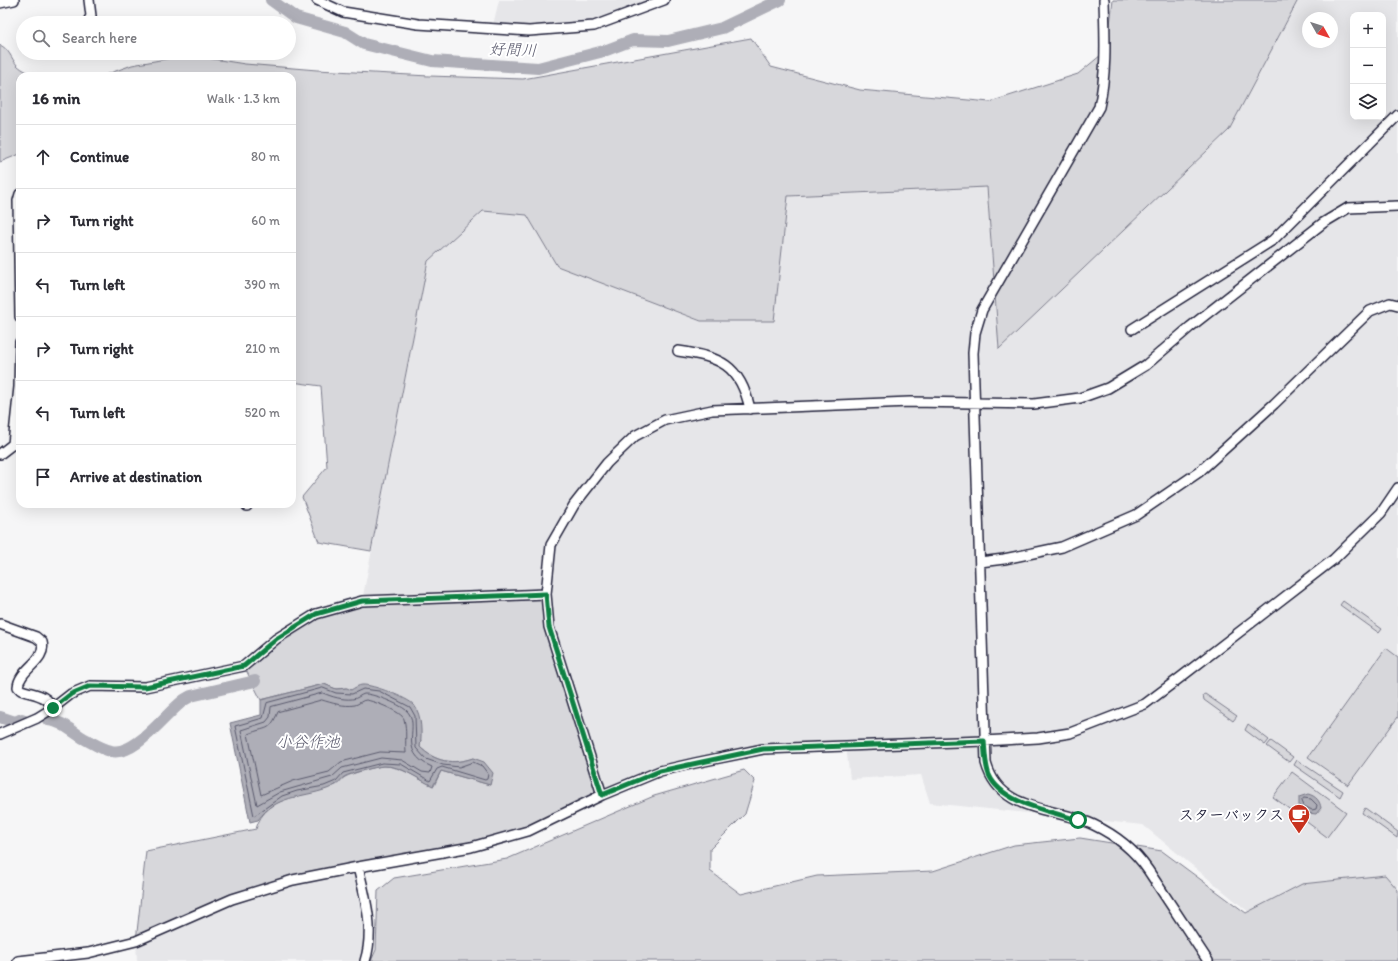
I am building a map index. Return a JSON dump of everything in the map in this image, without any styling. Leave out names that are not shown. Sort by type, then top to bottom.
[{"type":"street","points":[[2,2],[14,0]]},
{"type":"street","points":[[89,0],[90,16]]},
{"type":"street","points":[[317,0],[343,12],[418,24],[529,31],[594,26],[664,0]]},
{"type":"street","points":[[1104,0],[1106,62],[1104,86],[1099,107],[982,310],[975,333],[973,353],[976,403],[984,741],[986,763],[990,776],[1004,793],[1035,807],[1094,825],[1123,844],[1140,859],[1208,961]]},
{"type":"street","points":[[1132,329],[1273,240],[1398,115]]},
{"type":"street","points":[[602,795],[549,627],[546,594],[551,545],[574,505],[607,463],[635,436],[665,420],[712,410],[910,402],[1034,404],[1080,398],[1108,388],[1146,365],[1190,327],[1323,223],[1348,208],[1398,206]]},
{"type":"street","points":[[1273,240],[1284,253]]},
{"type":"street","points":[[980,562],[1004,559],[1062,547],[1136,516],[1199,472],[1274,404],[1370,311],[1390,303],[1398,305]]},
{"type":"street","points":[[678,350],[706,355],[723,363],[737,376],[746,392],[750,409]]},
{"type":"street","points":[[0,454],[16,443]]},
{"type":"street","points":[[18,961],[88,953],[136,941],[189,920],[232,899],[293,880],[358,866],[471,847],[528,831],[602,795],[660,771],[763,749],[984,741],[1038,738],[1070,733],[1145,704],[1334,559],[1381,513],[1398,488]]},
{"type":"street","points":[[0,734],[53,708],[71,694],[90,686],[145,687],[244,666],[276,639],[316,614],[362,601],[546,594]]},
{"type":"street","points":[[0,624],[36,637],[42,642],[42,653],[28,670],[18,687],[21,690],[38,694],[47,699],[53,708]]},
{"type":"street","points":[[358,866],[368,912],[369,948],[365,961]]},
{"type":"shaded area","points":[[499,0],[662,0],[594,26],[492,29]]},
{"type":"shaded area","points":[[1113,0],[1298,0],[1229,130],[999,349],[987,187],[788,196],[774,321],[701,321],[557,266],[527,215],[483,211],[428,261],[371,551],[319,542],[302,497],[327,467],[321,386],[296,383],[296,72],[113,72],[132,65],[160,60],[220,60],[245,64],[317,70],[523,79],[751,38],[771,67],[860,90],[990,102],[1078,74],[1107,50]]},
{"type":"shaded area","points":[[1298,0],[1398,0],[1398,902],[1273,932],[1143,825],[930,803],[921,775],[850,779],[846,746],[695,763],[602,795],[362,601],[428,261],[483,211],[527,215],[558,266],[700,321],[774,321],[788,196],[987,187],[998,348],[1229,130]]},
{"type":"shaded area","points":[[0,45],[8,51],[19,67],[27,72],[16,72],[16,156],[0,162]]},
{"type":"shaded area","points":[[546,594],[549,627],[602,795],[528,831],[293,880],[136,941],[146,851],[256,829],[261,818],[268,809],[278,803],[289,798],[336,785],[348,775],[383,766],[397,768],[434,786],[441,771],[490,785],[473,758],[451,762],[432,756],[420,747],[421,740],[351,690],[346,688],[336,689],[324,684],[261,700],[244,666],[316,614],[362,601]]},
{"type":"shaded area","points":[[1343,601],[1382,629],[1379,633],[1340,605]]},
{"type":"shaded area","points":[[1386,648],[1398,657],[1398,717],[1348,785],[1308,757]]},
{"type":"shaded area","points":[[1205,694],[1237,716],[1233,721],[1204,700],[1203,695]]},
{"type":"shaded area","points":[[1248,724],[1269,740],[1265,745],[1245,730]]},
{"type":"shaded area","points":[[1271,741],[1293,757],[1289,762],[1267,746]]},
{"type":"shaded area","points":[[1297,760],[1343,791],[1340,797],[1294,765]]},
{"type":"shaded area","points":[[744,770],[755,781],[745,814],[710,849],[710,871],[741,894],[817,876],[933,871],[1014,845],[1080,838],[1162,851],[1246,913],[1302,884],[1385,875],[1398,890],[1398,961],[371,961],[376,950],[378,891],[394,878],[507,859],[654,796]]},
{"type":"shaded area","points":[[1292,772],[1346,812],[1327,837],[1273,797]]},
{"type":"shaded area","points":[[1365,808],[1398,832],[1397,838],[1362,813]]},
{"type":"shaded area","points":[[358,867],[368,912],[365,961],[137,961],[136,941],[232,899]]},
{"type":"water","name":"小谷作池","points":[[324,684],[336,689],[347,688],[351,690],[362,685],[367,685],[390,692],[410,702],[417,709],[419,714],[421,731],[420,747],[432,756],[445,761],[451,762],[473,758],[484,762],[493,773],[490,785],[441,771],[433,786],[403,770],[390,766],[383,766],[347,775],[335,785],[327,789],[290,798],[273,806],[258,820],[250,822],[230,723],[261,715],[261,700]]},
{"type":"water","points":[[1308,794],[1315,797],[1320,803],[1321,808],[1316,814],[1308,813],[1299,806],[1299,797]]},
{"type":"waterway","name":"好間川","points":[[271,0],[293,16]]},
{"type":"waterway","name":"好間川","points":[[296,18],[345,32],[364,44],[432,61],[538,68],[604,51],[633,40],[668,41],[722,28],[780,0]]},
{"type":"waterway","points":[[48,720],[62,724],[83,738],[104,749],[120,751],[130,748],[140,741],[176,706],[191,696],[255,681]]},
{"type":"waterway","points":[[0,717],[15,722],[22,719]]},
{"type":"place","name":"スターバックス","points":[[1299,834]]},
{"type":"route","points":[[53,708],[81,688],[90,686],[145,687],[244,666],[276,639],[316,614],[362,601],[546,594],[549,627],[602,795],[660,771],[696,762],[763,749],[984,741],[986,763],[990,776],[1004,793],[1016,800],[1035,807],[1078,820]]}]
